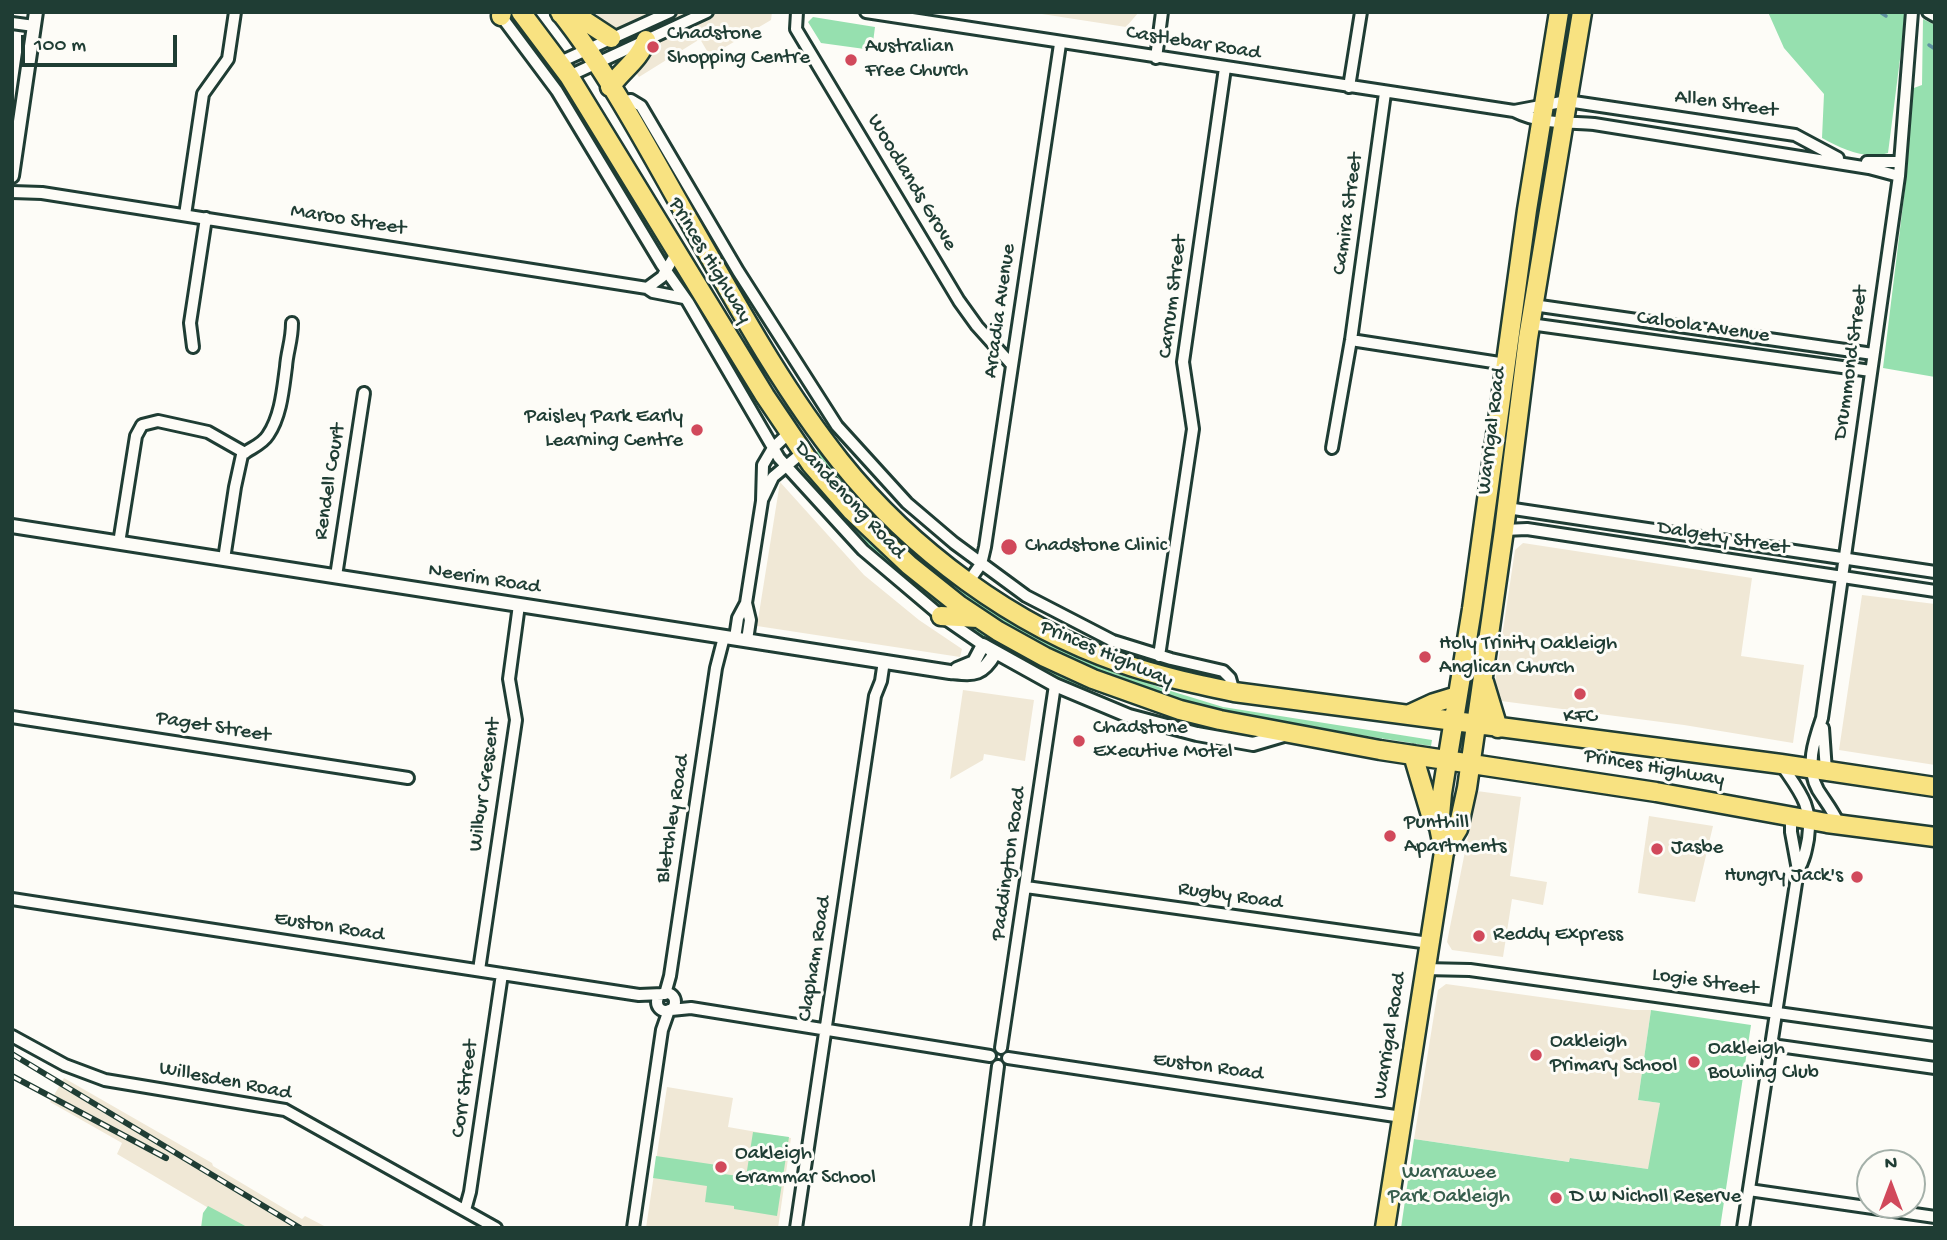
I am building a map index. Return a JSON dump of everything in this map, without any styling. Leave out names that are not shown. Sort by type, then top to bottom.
[{"type":"highway","name":"Princes Highway","points":[[521,12],[564,69],[803,452],[838,496],[882,541],[937,589],[978,618],[1045,657],[1116,688],[1180,710],[1287,734],[1656,792],[1791,817],[1935,837]]},
{"type":"highway","name":"Warrigal Road","points":[[1385,1228],[1444,852],[1439,827],[1447,760],[1472,609],[1542,114],[1559,12]]},
{"type":"highway","name":"Warrigal Road","points":[[1444,852],[1458,829],[1471,763],[1530,324],[1582,12]]},
{"type":"highway","name":"Princes Highway","points":[[560,13],[614,94],[786,384],[820,435],[878,503],[919,542],[969,581],[1026,618],[1104,656],[1155,674],[1234,692],[1782,764],[1935,787]]},
{"type":"highway","points":[[560,13],[582,19],[611,38]]},
{"type":"highway","points":[[614,94],[627,66],[642,53],[646,40]]},
{"type":"highway","points":[[786,384],[786,405],[806,438],[803,452]]},
{"type":"highway","points":[[941,616],[978,618]]},
{"type":"highway","points":[[1482,675],[1498,728]]},
{"type":"highway","points":[[1408,715],[1457,696]]},
{"type":"highway","points":[[1413,755],[1430,812],[1439,827]]},
{"type":"street","points":[[12,176],[36,12]]},
{"type":"street","points":[[185,215],[203,94],[228,59],[235,12]]},
{"type":"street","points":[[564,69],[591,57],[611,38],[670,12]]},
{"type":"street","points":[[564,69],[591,57],[646,40],[707,12]]},
{"type":"street","name":"Woodlands Grove","points":[[797,12],[796,29],[959,301],[1012,365]]},
{"type":"street","name":"Castlebar Road","points":[[866,12],[1060,44],[1542,114]]},
{"type":"street","points":[[1156,58],[1163,12]]},
{"type":"street","points":[[1349,87],[1361,12]]},
{"type":"street","name":"Drummond Street","points":[[1819,770],[1812,757],[1822,718],[1899,176],[1912,12]]},
{"type":"street","points":[[1928,12],[1935,16]]},
{"type":"street","name":"Dandenong Road","points":[[500,14],[557,91],[760,422],[773,448],[786,466],[863,550],[941,616],[995,653],[1055,685],[1129,716],[1197,734],[1253,744],[1287,734]]},
{"type":"street","points":[[12,23],[34,26]]},
{"type":"street","name":"Arcadia Avenue","points":[[969,581],[981,564],[985,547],[1060,44]]},
{"type":"street","name":"Carrum Street","points":[[1159,656],[1193,429],[1183,362],[1224,68]]},
{"type":"street","name":"Camira Street","points":[[1332,448],[1351,340],[1385,93]]},
{"type":"street","name":"Dandenong Road","points":[[614,94],[640,106],[738,271],[837,426],[907,503],[1002,580],[1050,610],[1113,641],[1159,656],[1223,671],[1230,678],[1234,692]]},
{"type":"street","name":"Allen Street","points":[[1542,114],[1567,101],[1790,134],[1810,141],[1834,157],[1879,163],[1899,162]]},
{"type":"street","name":"Allen Street","points":[[1542,114],[1563,124],[1594,124],[1800,156],[1899,176]]},
{"type":"street","name":"Maroo Street","points":[[12,185],[42,193],[647,288],[653,292],[684,298]]},
{"type":"street","name":"Maroo Street","points":[[12,192],[42,193]]},
{"type":"street","points":[[193,346],[190,323],[205,218]]},
{"type":"street","points":[[647,288],[666,271],[677,252]]},
{"type":"street","name":"Caloola Avenue","points":[[1533,305],[1873,354]]},
{"type":"street","points":[[224,559],[235,486],[245,453],[261,443],[271,430],[284,389],[287,360],[292,345],[292,323]]},
{"type":"street","name":"Caloola Avenue","points":[[1530,324],[1871,371]]},
{"type":"street","points":[[1351,340],[1506,363]]},
{"type":"street","name":"Rendell Court","points":[[336,576],[364,393]]},
{"type":"street","points":[[119,543],[136,436],[142,425],[158,421],[208,432],[245,453]]},
{"type":"street","points":[[773,448],[789,433]]},
{"type":"street","name":"Bletchley Road","points":[[668,995],[716,668],[731,638],[750,620],[746,603],[762,500],[763,465],[773,448]]},
{"type":"street","points":[[762,500],[773,477],[803,452]]},
{"type":"street","name":"Dalgety Street","points":[[1507,508],[1935,572]]},
{"type":"street","name":"Neerim Road","points":[[12,526],[950,672],[973,674],[984,669],[995,653]]},
{"type":"street","name":"Dalgety Street","points":[[1504,530],[1527,529],[1935,591]]},
{"type":"street","name":"Wilbur Crescent","points":[[479,971],[516,720],[509,680],[519,605]]},
{"type":"street","points":[[950,672],[974,662],[983,645]]},
{"type":"street","name":"Clapham Road","points":[[796,1228],[880,661]]},
{"type":"street","name":"Paddington Road","points":[[1004,1053],[1055,685]]},
{"type":"street","name":"Paget Street","points":[[12,717],[408,778]]},
{"type":"street","points":[[1782,764],[1806,802],[1810,820],[1803,863],[1798,870]]},
{"type":"street","points":[[1819,770],[1819,790],[1839,824]]},
{"type":"street","points":[[1743,1228],[1798,870],[1791,817]]},
{"type":"street","name":"Rugby Road","points":[[1026,887],[1426,956]]},
{"type":"street","name":"Euston Road","points":[[12,899],[639,995],[668,995]]},
{"type":"street","name":"Logie Street","points":[[1426,956],[1470,970],[1935,1035]]},
{"type":"street","name":"Corr Street","points":[[465,1210],[470,1192],[502,974]]},
{"type":"street","name":"Euston Road","points":[[639,995],[665,1009]]},
{"type":"street","points":[[668,995],[691,1008],[990,1056]]},
{"type":"street","points":[[665,1009],[675,1003],[668,995]]},
{"type":"street","points":[[633,1228],[665,1009],[658,1000],[668,995]]},
{"type":"street","points":[[665,1009],[691,1008]]},
{"type":"street","name":"Willesden Road","points":[[12,1036],[65,1065],[105,1080],[285,1110],[496,1228]]},
{"type":"street","points":[[1772,1045],[1935,1068]]},
{"type":"street","points":[[993,1051],[1004,1053],[1004,1065],[998,1066],[991,1062],[990,1056],[993,1051]]},
{"type":"street","name":"Euston Road","points":[[1004,1053],[1402,1117]]},
{"type":"street","points":[[976,1228],[998,1066]]},
{"type":"street","points":[[1749,1190],[1935,1217]]},
{"type":"shaded area","name":"Chadstone Shopping Centre","points":[[595,12],[772,12],[771,20],[710,56],[700,39],[639,77]]},
{"type":"shaded area","points":[[1029,12],[1139,12],[1126,27]]},
{"type":"shaded area","points":[[780,482],[864,575],[919,620],[962,649],[960,657],[757,626]]},
{"type":"shaded area","points":[[1523,543],[1752,578],[1741,656],[1804,665],[1793,743],[1684,725],[1501,701],[1494,690],[1515,550]]},
{"type":"shaded area","points":[[1862,595],[1935,604],[1935,765],[1839,750]]},
{"type":"shaded area","points":[[963,690],[1034,700],[1025,761],[984,754],[983,760],[950,779]]},
{"type":"shaded area","points":[[1477,791],[1521,797],[1510,876],[1547,882],[1543,905],[1512,899],[1503,957],[1452,950],[1447,942]]},
{"type":"shaded area","points":[[1649,816],[1713,826],[1695,902],[1638,893]]},
{"type":"shaded area","name":"Oakleigh Primary School","points":[[1446,984],[1634,1010],[1651,1010],[1638,1100],[1660,1103],[1650,1167],[1648,1169],[1571,1158],[1570,1162],[1414,1139],[1438,990]]},
{"type":"shaded area","points":[[64,1078],[212,1163],[302,1219],[305,1216],[328,1228],[249,1228],[217,1213],[117,1154],[122,1143],[50,1102]]},
{"type":"shaded area","name":"Oakleigh Grammar School","points":[[667,1087],[733,1098],[728,1127],[791,1138],[778,1228],[646,1228]]},
{"type":"green space","points":[[1768,12],[1906,12],[1888,153],[1862,154],[1822,138],[1824,94],[1784,48]]},
{"type":"green space","points":[[813,17],[875,27],[872,50],[821,43],[808,22]]},
{"type":"green space","points":[[1923,19],[1935,25],[1935,377],[1883,368],[1907,172],[1911,89],[1922,85]]},
{"type":"green space","points":[[820,449],[854,490],[1075,652],[1161,688],[1223,707],[1432,740],[1431,746],[1295,724],[1194,703],[1109,676],[1060,655],[969,601],[927,569],[850,495],[814,454]]},
{"type":"green space","points":[[806,472],[875,546],[952,612],[937,607],[877,557],[800,476]]},
{"type":"green space","points":[[959,622],[969,624],[1088,691],[1084,693],[999,649]]},
{"type":"green space","name":"Warrawee Park Oakleigh","points":[[1651,1010],[1751,1025],[1720,1228],[1401,1228],[1414,1139],[1569,1162],[1570,1158],[1648,1169],[1660,1103],[1638,1100]]},
{"type":"green space","points":[[753,1132],[789,1137],[777,1216],[705,1202],[707,1186],[653,1178],[656,1156],[717,1165],[716,1173],[746,1177]]},
{"type":"green space","points":[[208,1206],[249,1228],[201,1228],[203,1213]]},
{"type":"waterway","points":[[1880,12],[1886,16]]},
{"type":"waterway","points":[[1929,45],[1935,49]]},
{"type":"railway","points":[[12,1054],[300,1228]]},
{"type":"railway","points":[[12,1076],[166,1158]]},
{"type":"place","name":"Chadstone Shopping Centre","points":[[653,47]]},
{"type":"place","name":"Australian Free Church","points":[[851,60]]},
{"type":"place","name":"Paisley Park Early Learning Centre","points":[[697,430]]},
{"type":"place","name":"Chadstone Clinic","points":[[1009,547]]},
{"type":"place","name":"Holy Trinity Oakleigh Anglican Church","points":[[1425,657]]},
{"type":"place","name":"KFC","points":[[1580,694]]},
{"type":"place","name":"Chadstone Executive Motel","points":[[1079,741]]},
{"type":"place","name":"Punthill Apartments","points":[[1390,836]]},
{"type":"place","name":"Jasbe","points":[[1657,849]]},
{"type":"place","name":"Hungry Jack's","points":[[1857,877]]},
{"type":"place","name":"Reddy Express","points":[[1479,936]]},
{"type":"place","name":"Oakleigh Primary School","points":[[1536,1055]]},
{"type":"place","name":"Oakleigh Bowling Club","points":[[1694,1062]]},
{"type":"place","name":"Oakleigh Grammar School","points":[[721,1167]]},
{"type":"place","name":"D W Nicholl Reserve","points":[[1556,1198]]}]
